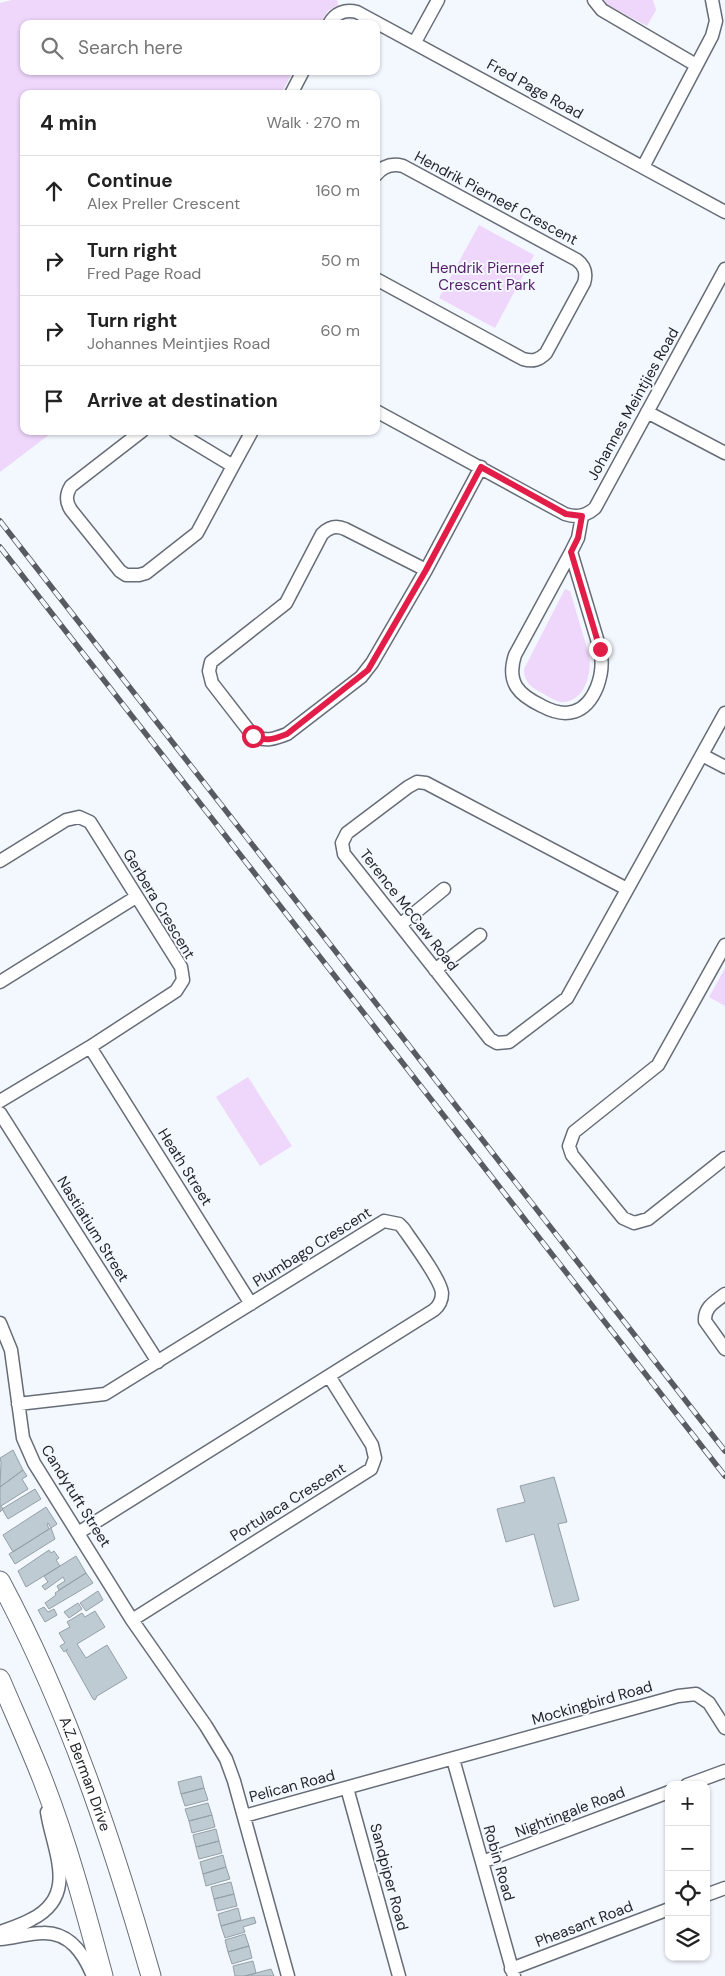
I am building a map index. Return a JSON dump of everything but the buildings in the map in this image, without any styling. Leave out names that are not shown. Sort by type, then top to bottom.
[{"type":"main road","name":"A.Z. Berman Drive","points":[[0,1581],[19,1616],[65,1716],[116,1857],[150,1976]]},
{"type":"main road","points":[[0,1679],[42,1779],[77,1881],[103,1976]]},
{"type":"street","points":[[415,42],[438,0]]},
{"type":"street","points":[[594,0],[602,10],[696,65]]},
{"type":"street","points":[[642,167],[715,29],[716,15],[712,0]]},
{"type":"street","name":"Fred Page Road","points":[[333,20],[342,12],[352,10],[372,20]]},
{"type":"street","name":"Fred Page Road","points":[[380,24],[725,212]]},
{"type":"street","points":[[293,90],[301,75]]},
{"type":"street","name":"Hendrik Pierneef Crescent","points":[[380,172],[388,166],[398,164],[403,166],[576,260],[583,266],[586,274],[584,283],[546,353],[533,361],[523,359],[380,281]]},
{"type":"street","name":"Johannes Meintjies Road","points":[[582,516],[595,508],[725,269]]},
{"type":"street","points":[[647,412],[725,453]]},
{"type":"street","points":[[380,413],[566,514],[582,516],[578,538],[515,656],[511,672],[516,687],[526,698],[553,712],[560,713],[574,712],[586,705],[599,681],[602,664],[600,649],[571,552]]},
{"type":"street","points":[[137,435],[71,486],[66,500],[70,510],[120,571],[126,575],[133,576],[146,573],[197,533],[250,435]]},
{"type":"street","points":[[182,435],[233,466]]},
{"type":"street","points":[[426,570],[345,528],[337,526],[329,528],[322,534],[286,603],[211,662],[208,671],[212,683],[253,736],[263,740],[274,739],[287,734],[368,670],[426,570],[481,467]]},
{"type":"street","name":"Terence McCaw Road","points":[[627,889],[431,784],[417,782],[408,787],[347,833],[342,843],[344,854],[490,1039],[497,1043],[509,1042],[567,998],[725,713]]},
{"type":"street","points":[[702,755],[725,767]]},
{"type":"street","name":"Gerbera Crescent","points":[[0,861],[66,820],[79,817],[90,822],[181,967],[183,980],[176,991],[90,1047],[0,1101]]},
{"type":"street","points":[[400,925],[444,889]]},
{"type":"street","points":[[0,982],[136,897]]},
{"type":"street","points":[[435,970],[480,935]]},
{"type":"street","points":[[725,945],[658,1065],[574,1132],[569,1146],[572,1155],[623,1218],[634,1223],[648,1219],[725,1158]]},
{"type":"street","name":"Heath Street","points":[[90,1047],[251,1304]]},
{"type":"street","name":"Nastiatium Street","points":[[0,1113],[158,1362]]},
{"type":"street","name":"Plumbago Crescent","points":[[18,1404],[105,1394],[384,1221],[399,1224],[403,1228],[442,1291],[439,1304],[434,1310],[78,1533]]},
{"type":"street","points":[[725,1294],[709,1306],[704,1316],[705,1321],[725,1348]]},
{"type":"street","name":"Candytuft Street","points":[[0,1323],[11,1350],[23,1438],[28,1450],[132,1620]]},
{"type":"street","name":"Portulaca Crescent","points":[[132,1620],[371,1469],[375,1458],[372,1445],[328,1376]]},
{"type":"street","name":"Pelican Road","points":[[132,1620],[206,1726],[226,1759],[244,1816],[453,1759]]},
{"type":"street","name":"Mockingbird Road","points":[[453,1759],[678,1696],[696,1694],[709,1703],[725,1728]]},
{"type":"street","name":"Robin Road","points":[[453,1759],[512,1972]]},
{"type":"street","points":[[697,1781],[725,1770]]},
{"type":"street","points":[[0,1932],[33,1919],[44,1912],[54,1902],[59,1891],[61,1880],[60,1867],[49,1825],[42,1779]]},
{"type":"street","name":"Sandpiper Road","points":[[347,1788],[399,1976]]},
{"type":"street","name":"Nightingale Road","points":[[482,1862],[665,1793]]},
{"type":"street","points":[[244,1816],[288,1976]]},
{"type":"street","points":[[710,1894],[725,1888]]},
{"type":"street","name":"Pheasant Road","points":[[512,1972],[665,1911]]},
{"type":"street","points":[[0,1938],[45,1932],[65,1937],[82,1953],[92,1976]]},
{"type":"green space","points":[[12,0],[337,0],[338,5],[328,11],[322,20],[20,20],[20,75],[291,75],[283,90],[20,90],[20,435],[49,435],[0,472],[0,3]]},
{"type":"green space","points":[[605,0],[653,0],[656,10],[647,26],[606,4]]},
{"type":"green space","name":"Hendrik Pierneef Crescent Park","points":[[479,225],[534,255],[495,328],[439,298]]},
{"type":"green space","points":[[565,589],[570,591],[590,662],[588,678],[581,692],[576,698],[561,702],[532,687],[525,678],[524,669]]},
{"type":"green space","points":[[725,968],[725,1006],[709,997]]},
{"type":"green space","points":[[248,1077],[292,1146],[260,1166],[216,1097]]},
{"type":"railway","points":[[0,521],[725,1451]]},
{"type":"railway","points":[[0,547],[725,1476]]},
{"type":"route","points":[[253,736],[263,740],[274,739],[287,734],[368,670],[426,570],[481,467],[566,514],[582,516],[578,538],[571,552],[600,649]]}]
